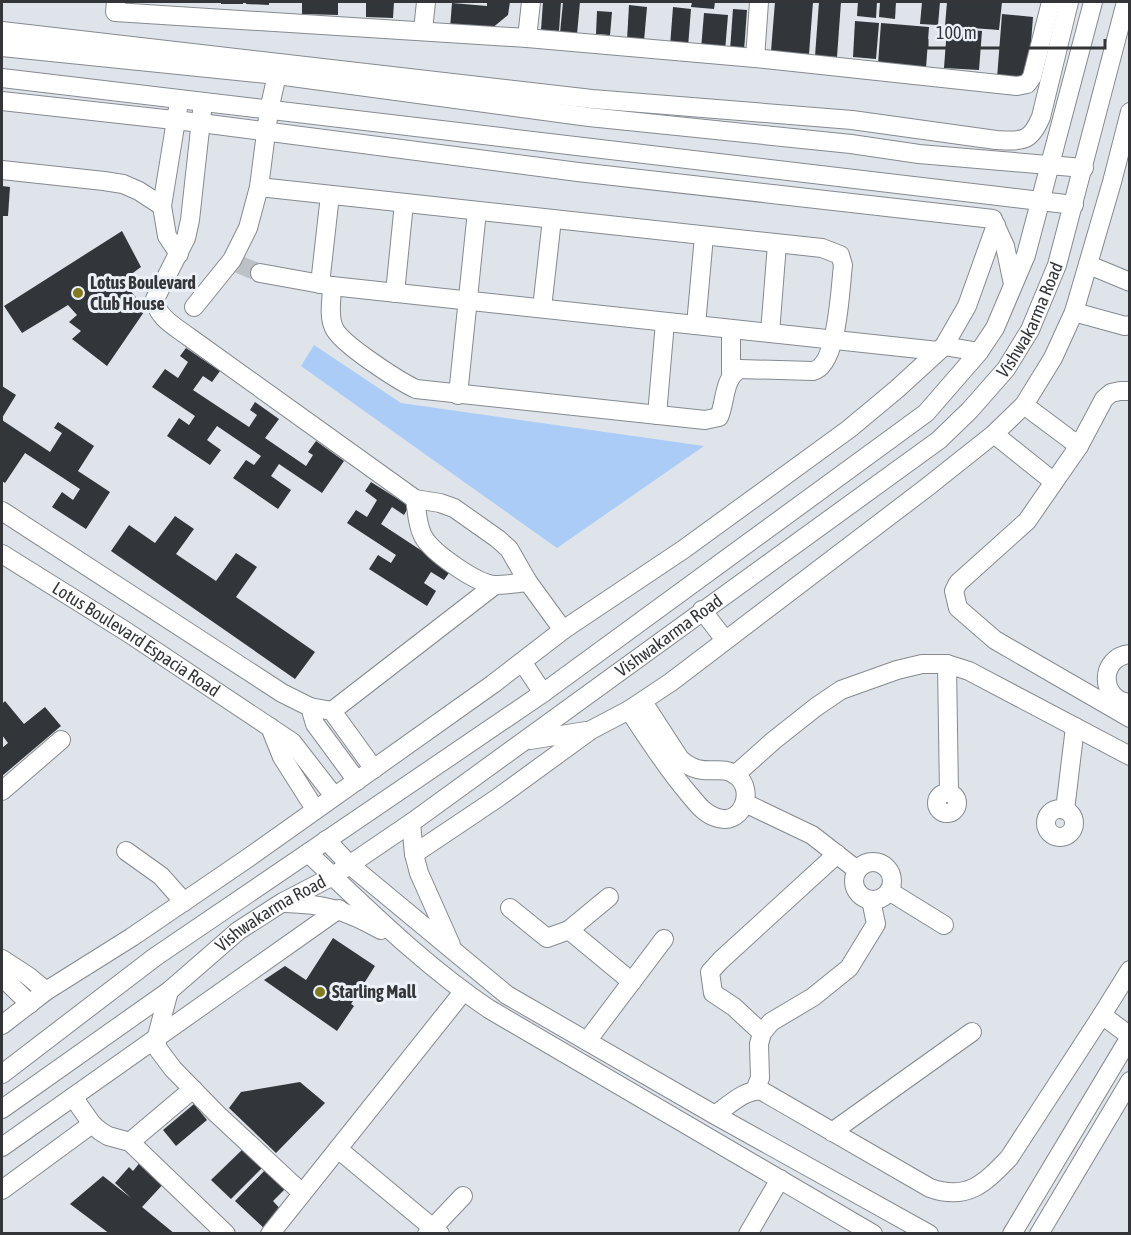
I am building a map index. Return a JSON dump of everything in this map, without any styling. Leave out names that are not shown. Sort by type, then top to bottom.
[{"type":"street","points":[[116,2],[115,12],[154,8],[527,38],[755,58],[1017,86],[1027,84],[1032,77],[1051,2]]},
{"type":"street","points":[[423,30],[426,2]]},
{"type":"street","points":[[527,38],[531,2]]},
{"type":"street","points":[[755,58],[759,2]]},
{"type":"street","points":[[2,47],[112,51],[592,99],[852,120],[996,140],[1024,139],[1035,132],[1041,117],[1069,2]]},
{"type":"street","name":"Vishwakarma Road","points":[[2,1074],[155,957],[543,693],[926,413],[980,352],[995,328],[1026,255],[1093,2]]},
{"type":"street","name":"Vishwakarma Road","points":[[2,1109],[169,991],[238,931],[283,902],[350,865],[526,741],[702,610],[939,440],[970,410],[1006,369],[1030,330],[1057,265],[1126,2]]},
{"type":"street","points":[[2,31],[112,51],[590,117],[851,144],[920,154],[1084,168]]},
{"type":"street","points":[[194,307],[235,262],[248,228],[259,187],[269,110],[277,75]]},
{"type":"street","points":[[2,78],[1074,206]]},
{"type":"street","points":[[178,254],[167,236],[162,206],[180,99]]},
{"type":"street","points":[[2,101],[177,120],[578,172],[994,222]]},
{"type":"street","points":[[203,102],[190,220],[186,238],[155,299],[160,315],[415,499],[454,508],[498,539],[508,549],[528,582],[563,630]]},
{"type":"street","points":[[414,854],[496,799],[591,730],[636,706],[808,579],[994,434],[1024,405],[1053,358],[1074,312],[1130,112]]},
{"type":"street","points":[[851,144],[852,120]]},
{"type":"street","points":[[2,170],[123,184],[162,206]]},
{"type":"street","points":[[259,187],[822,248],[840,255],[843,265],[833,340],[825,363],[820,369],[813,371],[747,368],[740,369],[731,376]]},
{"type":"street","points":[[979,194],[1005,246],[1013,284]]},
{"type":"street","points":[[330,195],[326,285],[334,329],[342,339],[416,389],[714,419],[719,417],[722,411],[731,376],[731,329]]},
{"type":"street","points":[[395,293],[404,203]]},
{"type":"street","points":[[458,395],[477,211]]},
{"type":"street","points":[[542,308],[552,219]]},
{"type":"street","points":[[2,1025],[46,991],[184,902],[357,781],[523,663],[563,630],[684,549],[849,429],[941,349],[967,306],[994,222]]},
{"type":"street","points":[[696,325],[704,236]]},
{"type":"street","points":[[770,333],[777,244]]},
{"type":"street","points":[[1089,265],[1130,282]]},
{"type":"street","points":[[260,273],[326,285],[395,293],[833,340],[980,352]]},
{"type":"street","points":[[1074,312],[1125,326],[1130,325]]},
{"type":"street","points":[[657,415],[665,322]]},
{"type":"street","points":[[1130,392],[1111,393],[1104,399],[1079,446],[1027,521],[958,583],[954,591],[954,599],[958,608],[995,640],[1102,694],[1130,703]]},
{"type":"street","points":[[1024,405],[1079,446]]},
{"type":"street","points":[[994,434],[1054,482]]},
{"type":"street","points":[[415,499],[421,531],[430,546],[483,582],[495,585],[528,582]]},
{"type":"street","points":[[2,511],[282,693],[310,706],[332,711],[374,769]]},
{"type":"street","name":"Lotus Boulevard Espacia Road","points":[[2,554],[127,632],[292,742],[334,796]]},
{"type":"street","points":[[332,711],[495,585]]},
{"type":"street","points":[[702,610],[725,639]]},
{"type":"street","points":[[1102,694],[1108,668],[1118,658],[1130,654]]},
{"type":"street","points":[[523,663],[543,693]]},
{"type":"street","points":[[735,775],[772,741],[816,706],[841,690],[897,670],[922,664],[947,664],[969,671],[1130,756]]},
{"type":"street","points":[[947,664],[949,793]]},
{"type":"street","points":[[1102,694],[1130,718]]},
{"type":"street","points":[[310,706],[315,724],[357,781]]},
{"type":"street","points":[[636,706],[686,764],[701,771],[723,771],[735,775],[742,782],[746,794],[742,811],[732,818],[722,820],[712,817],[704,810],[669,770],[636,706]]},
{"type":"street","points":[[270,727],[282,757],[315,809]]},
{"type":"street","points":[[1065,810],[1075,727]]},
{"type":"street","points":[[526,741],[591,730]]},
{"type":"street","points":[[2,791],[61,740]]},
{"type":"street","points":[[745,804],[806,832],[857,870]]},
{"type":"street","points":[[411,823],[414,854],[425,888],[454,951]]},
{"type":"street","points":[[327,840],[350,865],[507,995],[716,1116],[928,1233]]},
{"type":"street","points":[[126,851],[162,876],[184,902]]},
{"type":"street","points":[[308,853],[408,946],[489,1010],[873,1233]]},
{"type":"street","points":[[762,1033],[734,1007],[713,993],[710,972],[837,854]]},
{"type":"street","points":[[872,862],[884,866],[891,875],[889,891],[883,897],[871,900],[865,898],[856,889],[854,883],[857,870],[866,863],[872,862]]},
{"type":"street","points":[[889,891],[944,924]]},
{"type":"street","points":[[510,908],[547,939],[569,930],[609,897]]},
{"type":"street","points":[[755,1090],[760,1078],[759,1044],[762,1033],[771,1022],[813,997],[849,968],[876,924],[871,900]]},
{"type":"street","points":[[283,902],[339,909],[408,946]]},
{"type":"street","points":[[2,1190],[81,1109],[339,909]]},
{"type":"street","points":[[569,930],[632,982]]},
{"type":"street","points":[[132,937],[155,957]]},
{"type":"street","points":[[587,1041],[664,939]]},
{"type":"street","points":[[2,958],[46,991]]},
{"type":"street","points":[[716,1116],[748,1092],[762,1091],[930,1188],[943,1192],[964,1193],[994,1174],[1009,1158],[1130,970]]},
{"type":"street","points":[[2,977],[30,1004]]},
{"type":"street","points":[[169,991],[160,1049],[193,1089],[302,1193]]},
{"type":"street","points":[[270,1233],[464,992]]},
{"type":"street","points":[[1012,1233],[1130,1037],[1102,1015]]},
{"type":"street","points":[[832,1132],[972,1032]]},
{"type":"street","points":[[1040,1233],[1130,1082]]},
{"type":"street","points":[[130,1142],[193,1089]]},
{"type":"street","points":[[81,1109],[108,1136],[130,1142],[226,1233]]},
{"type":"street","points":[[2,1147],[81,1109]]},
{"type":"street","points":[[338,1149],[433,1231],[463,1196]]},
{"type":"street","points":[[748,1233],[780,1179]]},
{"type":"shaded area","points":[[314,345],[401,403],[704,446],[557,548],[301,366]]},
{"type":"building","points":[[221,2],[243,2],[243,4],[221,4]]},
{"type":"building","points":[[246,2],[269,2],[269,5],[246,4]]},
{"type":"building","points":[[302,2],[338,2],[338,15],[302,14]]},
{"type":"building","points":[[366,2],[394,2],[393,18],[366,17]]},
{"type":"building","points":[[487,2],[510,2],[508,15],[491,29],[450,28],[452,3],[487,6]]},
{"type":"building","points":[[543,2],[561,2],[559,31],[541,30]]},
{"type":"building","points":[[563,2],[580,2],[577,34],[560,33]]},
{"type":"building","points":[[692,2],[715,2],[714,9],[691,7]]},
{"type":"building","points":[[775,2],[813,2],[809,54],[771,51]]},
{"type":"building","points":[[819,2],[841,2],[837,57],[815,56]]},
{"type":"building","points":[[858,2],[877,2],[876,18],[857,16]]},
{"type":"building","points":[[880,2],[896,2],[895,19],[879,17]]},
{"type":"building","points":[[922,2],[940,2],[938,25],[920,24]]},
{"type":"building","points":[[947,2],[1002,2],[999,30],[945,26]]},
{"type":"building","points":[[629,5],[647,7],[644,41],[627,40]]},
{"type":"building","points":[[673,7],[691,9],[688,47],[670,46]]},
{"type":"building","points":[[733,9],[747,10],[744,51],[730,50]]},
{"type":"building","points":[[597,11],[612,12],[610,35],[596,34]]},
{"type":"building","points":[[704,13],[728,15],[725,51],[701,49]]},
{"type":"building","points":[[1002,14],[1033,17],[1028,81],[997,78]]},
{"type":"building","points":[[855,21],[879,23],[876,59],[853,57]]},
{"type":"building","points":[[881,23],[929,27],[926,68],[878,64]]},
{"type":"building","points":[[947,28],[982,31],[979,70],[944,68]]},
{"type":"building","points":[[2,186],[10,187],[8,216],[2,216]]},
{"type":"building","name":"Lotus Boulevard Club House","points":[[122,231],[141,267],[122,281],[146,309],[107,366],[72,339],[81,331],[69,322],[77,315],[68,305],[22,333],[4,306]]},
{"type":"building","points":[[186,348],[220,371],[212,382],[203,376],[193,390],[249,427],[257,415],[250,410],[255,402],[279,419],[265,438],[306,466],[313,455],[308,452],[316,441],[344,461],[322,493],[279,464],[271,476],[291,490],[278,509],[233,478],[246,460],[254,465],[261,456],[217,426],[207,440],[221,450],[210,465],[167,436],[179,418],[189,425],[195,416],[152,387],[165,369],[178,378],[188,362],[180,356]]},
{"type":"building","points":[[2,386],[16,395],[2,418]]},
{"type":"building","points":[[2,420],[50,452],[62,433],[54,428],[58,422],[94,446],[78,471],[110,492],[86,529],[52,507],[62,492],[73,500],[80,489],[25,453],[5,483],[2,481]]},
{"type":"building","points":[[371,482],[409,506],[404,515],[392,507],[381,524],[451,570],[444,580],[431,572],[424,583],[436,591],[427,606],[369,569],[378,555],[391,563],[396,555],[347,523],[356,510],[367,517],[377,500],[365,491]]},
{"type":"building","points":[[175,516],[194,529],[176,554],[216,581],[236,553],[257,567],[236,597],[315,652],[295,679],[111,551],[129,525],[155,543]]},
{"type":"building","points":[[5,701],[24,724],[45,707],[61,726],[2,776],[2,748],[8,743],[2,735],[2,704]]},
{"type":"building","name":"Starling Mall","points":[[333,938],[375,966],[351,1004],[354,1006],[337,1031],[264,980],[285,966],[306,980]]},
{"type":"building","points":[[300,1082],[325,1103],[276,1153],[229,1108],[241,1092]]},
{"type":"building","points":[[194,1104],[207,1120],[176,1146],[163,1130]]},
{"type":"building","points":[[246,1146],[265,1165],[231,1199],[211,1180]]},
{"type":"building","points":[[142,1160],[166,1181],[142,1207],[175,1234],[110,1234],[70,1204],[103,1176],[131,1198],[115,1183],[129,1167],[133,1171]]},
{"type":"building","points":[[268,1167],[288,1186],[273,1201],[283,1212],[268,1232],[235,1201]]},
{"type":"tunnel","points":[[238,264],[260,273]]},
{"type":"place","name":"Lotus Boulevard Club House","points":[[78,293]]},
{"type":"place","name":"Starling Mall","points":[[320,992]]}]
